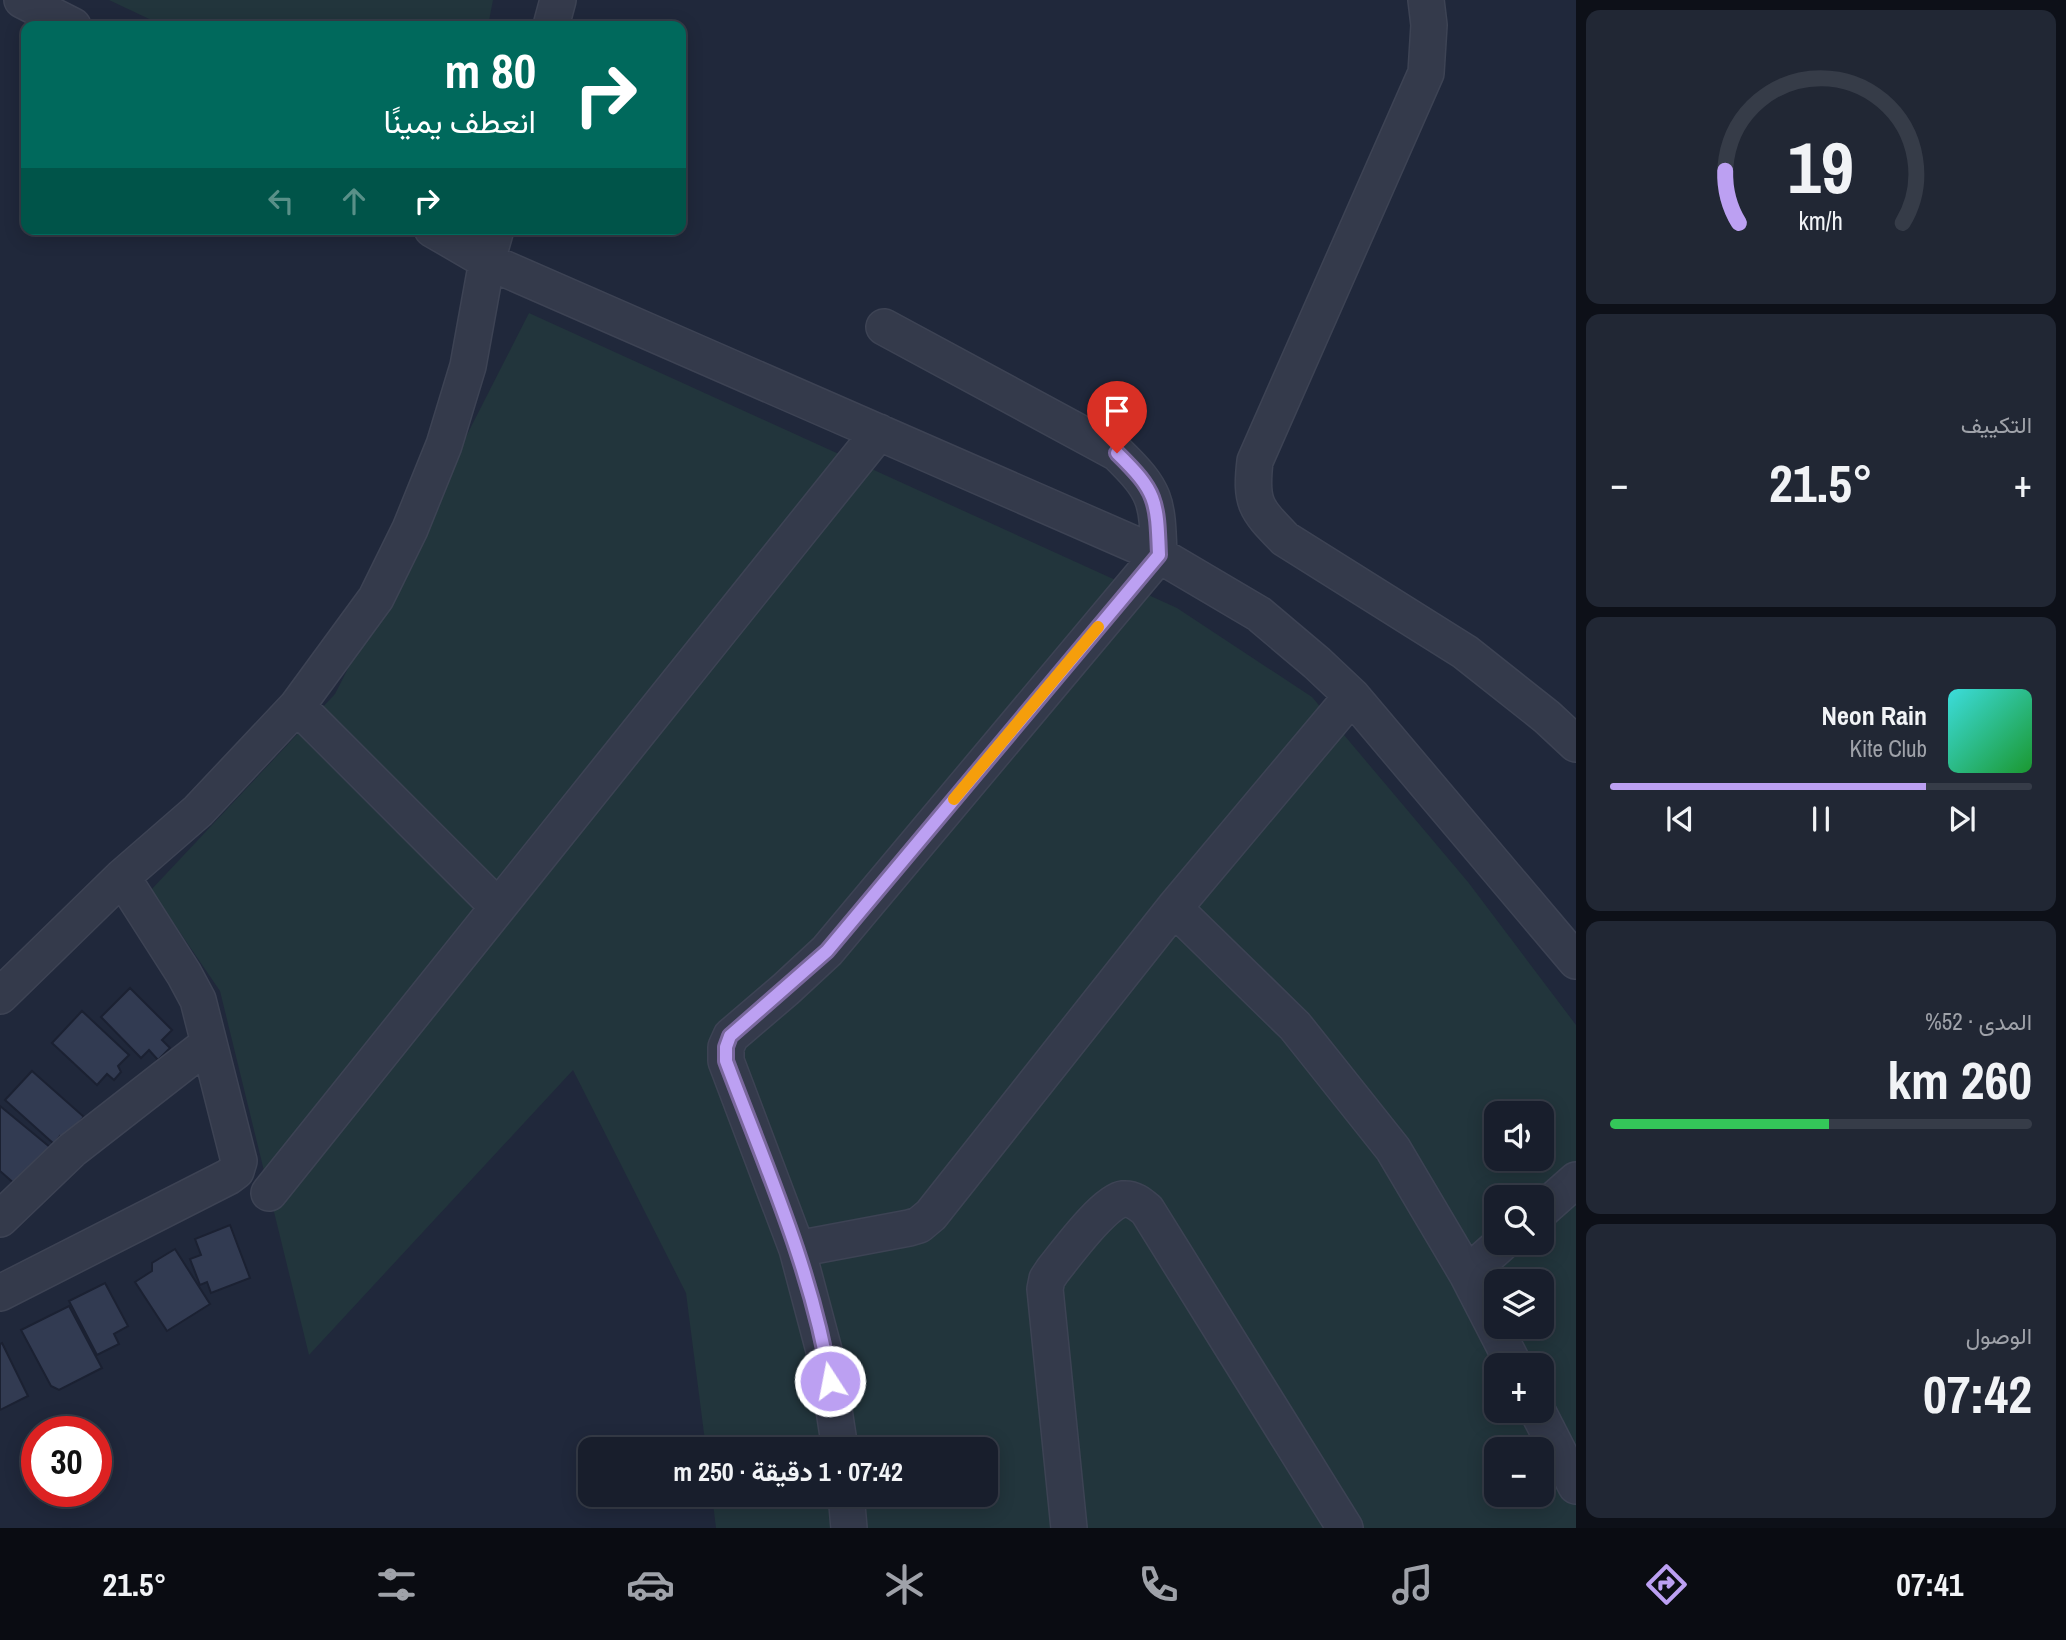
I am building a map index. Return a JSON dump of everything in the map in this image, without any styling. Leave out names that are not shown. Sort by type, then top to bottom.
[{"type":"street","points":[[22,0],[63,21]]},
{"type":"street","points":[[552,21],[558,0]]},
{"type":"street","points":[[1426,0],[1429,26],[1426,73],[1255,461],[1252,488],[1261,514],[1285,539],[1465,652],[1547,717],[1576,744]]},
{"type":"street","points":[[454,235],[492,245],[879,432],[1159,555],[1259,614],[1352,696],[1576,961]]},
{"type":"street","points":[[0,996],[122,877],[198,811],[298,706],[376,598],[410,529],[444,445],[468,366],[492,245]]},
{"type":"street","points":[[838,1437],[826,1358],[796,1249],[726,1061],[726,1047],[730,1036],[827,951],[1159,555],[1157,508],[1143,478],[1117,453],[884,327]]},
{"type":"street","points":[[269,1194],[879,432]]},
{"type":"street","points":[[796,1249],[909,1228],[925,1221],[1174,908],[1352,696]]},
{"type":"street","points":[[298,706],[498,907]]},
{"type":"street","points":[[0,1293],[228,1177],[236,1171],[239,1161],[198,1000],[122,877]]},
{"type":"street","points":[[1174,908],[1296,1026],[1392,1149],[1467,1273],[1508,1353]]},
{"type":"street","points":[[0,1219],[72,1150],[208,1044]]},
{"type":"street","points":[[1554,1199],[1576,1180]]},
{"type":"street","points":[[1069,1528],[1045,1289],[1053,1270],[1106,1209],[1117,1201],[1126,1199],[1138,1202],[1147,1210],[1345,1528]]},
{"type":"street","points":[[1467,1273],[1488,1255]]},
{"type":"street","points":[[1544,1423],[1576,1486]]},
{"type":"street","points":[[847,1507],[849,1528]]},
{"type":"shaded area","points":[[109,0],[493,0],[489,21],[153,21]]},
{"type":"shaded area","points":[[529,313],[1177,608],[1312,697],[1468,882],[1576,1025],[1576,1528],[716,1528],[713,1507],[998,1507],[998,1437],[704,1437],[686,1293],[573,1070],[309,1355],[220,991],[151,890],[335,694]]},
{"type":"building","points":[[130,988],[172,1030],[162,1040],[170,1048],[158,1060],[149,1050],[141,1058],[101,1017]]},
{"type":"building","points":[[82,1011],[129,1055],[118,1066],[121,1072],[114,1080],[107,1074],[97,1085],[52,1043]]},
{"type":"building","points":[[32,1071],[84,1117],[65,1138],[60,1136],[54,1144],[5,1100]]},
{"type":"building","points":[[0,1106],[51,1148],[16,1185],[0,1171]]},
{"type":"building","points":[[230,1225],[250,1278],[211,1293],[207,1282],[200,1285],[190,1259],[201,1255],[195,1239]]},
{"type":"building","points":[[175,1249],[210,1304],[167,1331],[135,1282],[152,1271],[152,1263]]},
{"type":"building","points":[[105,1283],[128,1326],[114,1334],[119,1344],[97,1355],[69,1301]]},
{"type":"building","points":[[69,1306],[102,1368],[59,1390],[51,1386],[21,1330]]},
{"type":"building","points":[[2,1343],[28,1396],[0,1410],[0,1344]]},
{"type":"slow traffic","points":[[954,799],[1098,627]]},
{"type":"route","points":[[830,1381],[796,1249],[726,1061],[726,1047],[730,1036],[827,951],[1159,555],[1157,508],[1143,478],[1117,453]]}]
